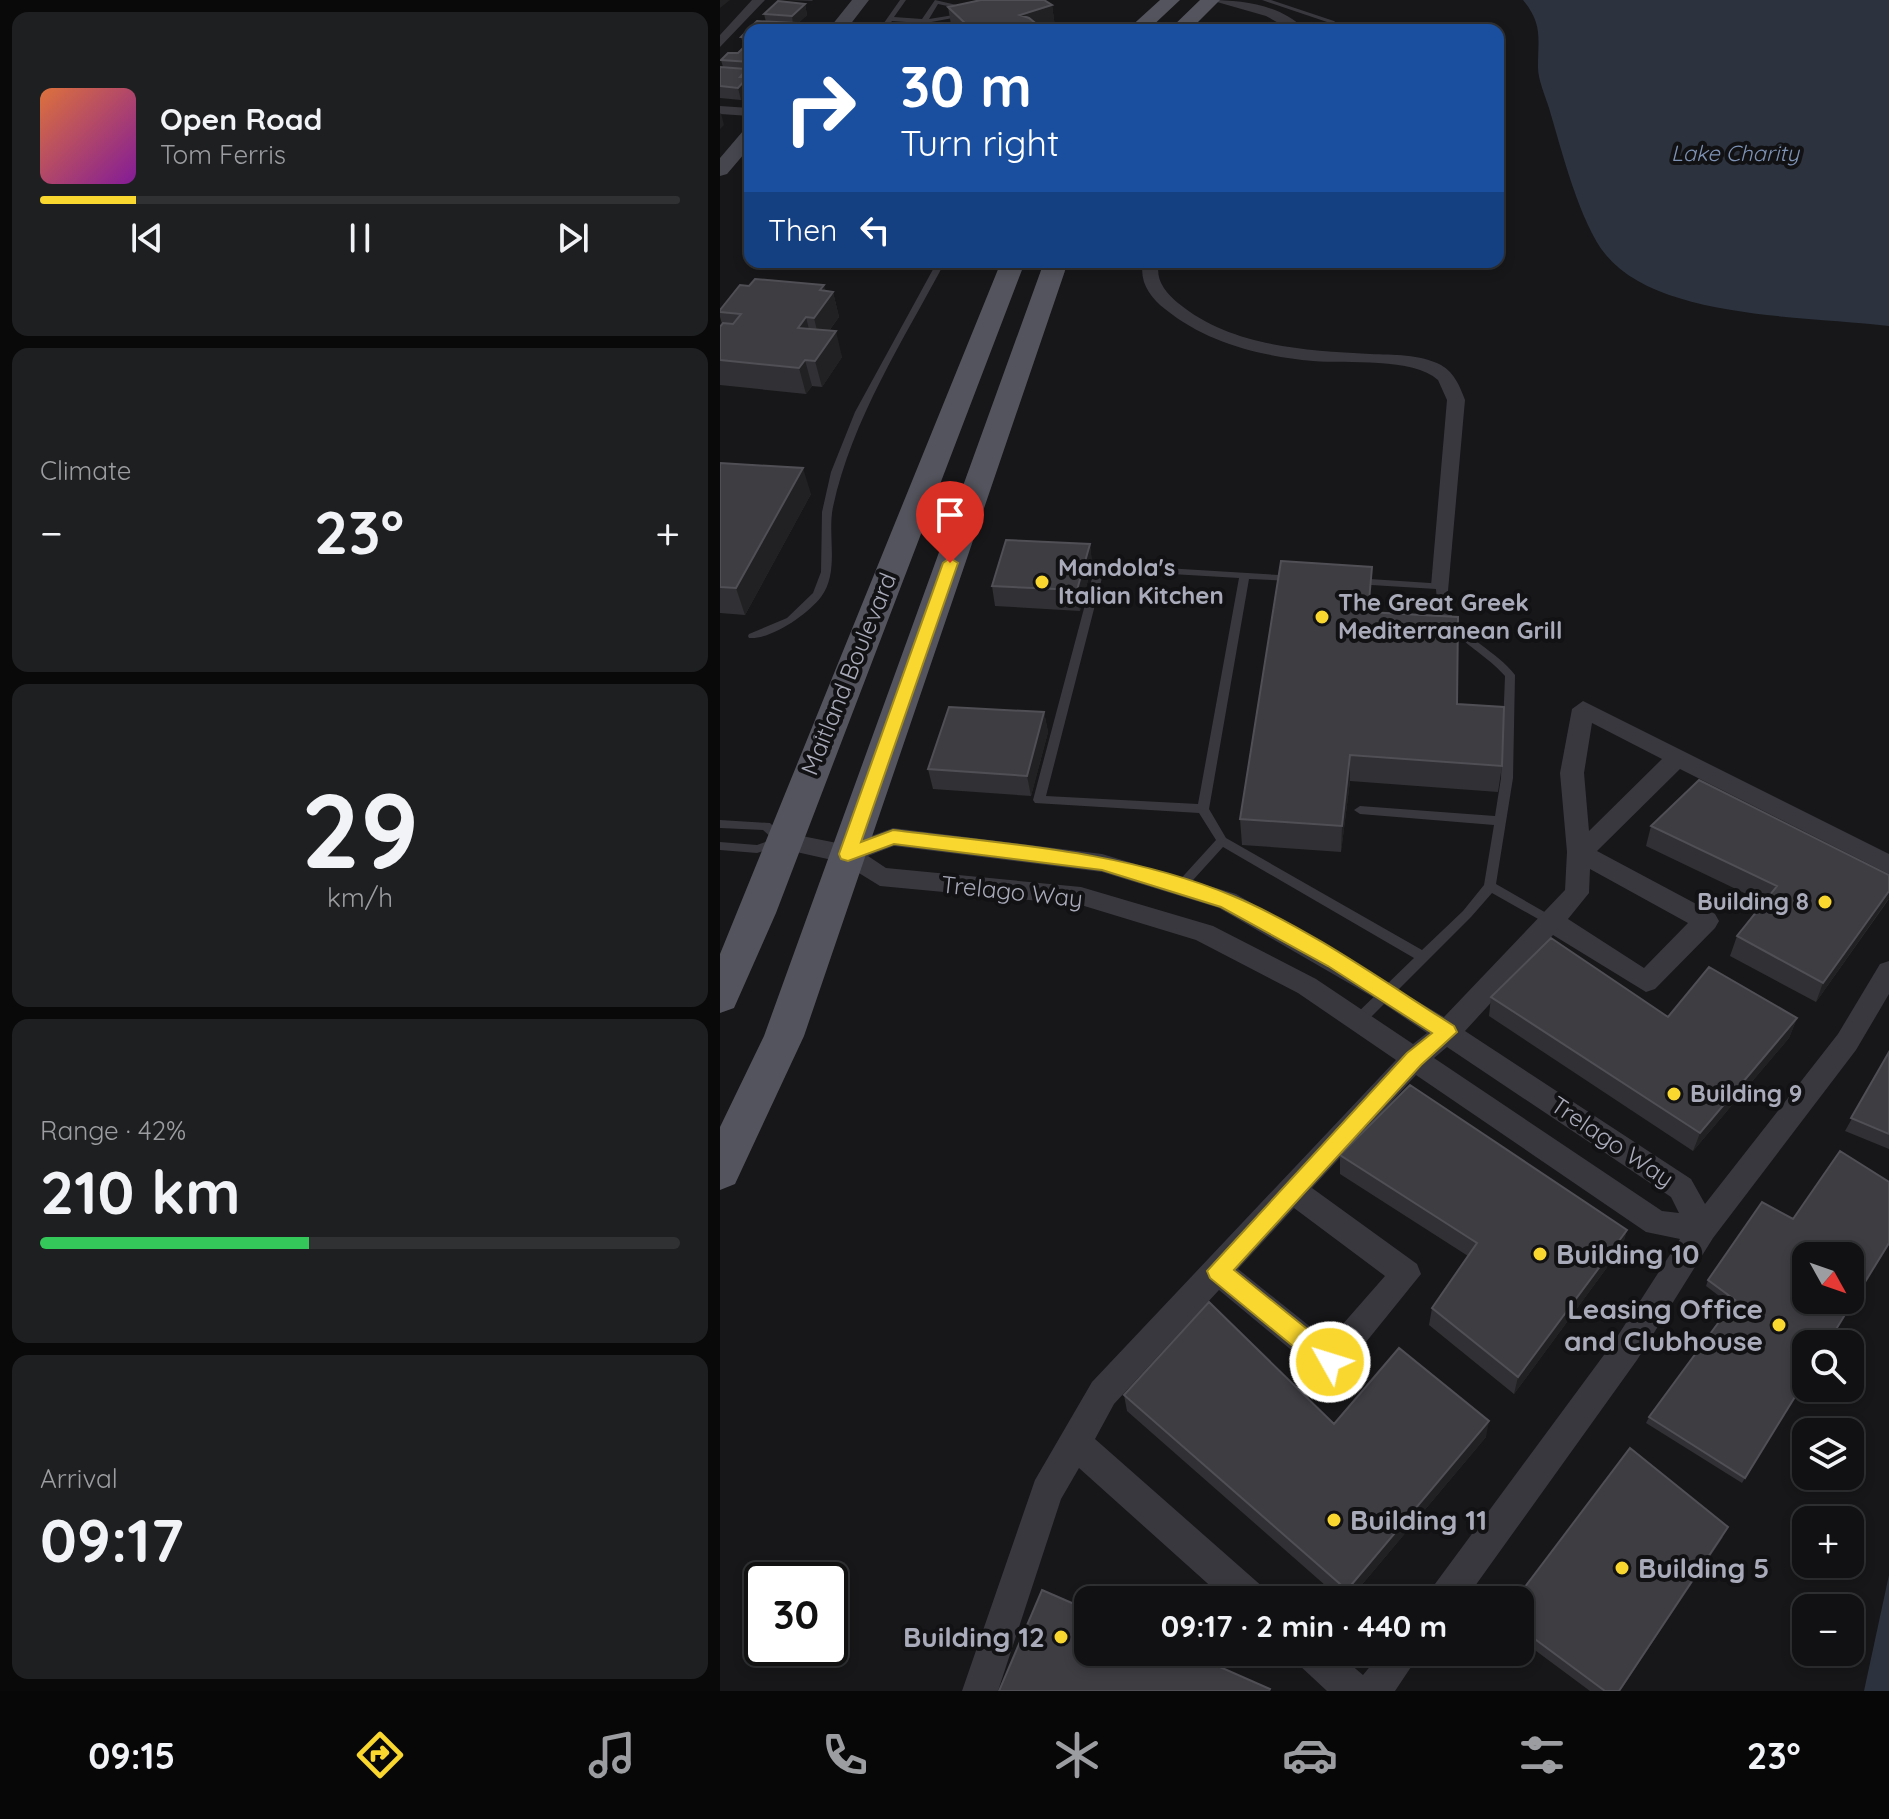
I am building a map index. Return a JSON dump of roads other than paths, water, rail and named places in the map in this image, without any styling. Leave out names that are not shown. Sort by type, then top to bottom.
[{"type":"main road","points":[[1144,24],[1171,0]]},
{"type":"main road","points":[[1187,24],[1217,1]]},
{"type":"main road","name":"Maitland Boulevard","points":[[720,997],[757,913],[782,841],[1011,268]]},
{"type":"main road","points":[[720,1171],[784,1036],[1054,268]]},
{"type":"street","points":[[720,43],[759,0]]},
{"type":"street","points":[[842,24],[861,0]]},
{"type":"street","points":[[1217,1],[1270,24]]},
{"type":"street","points":[[1217,1],[1236,1],[1269,12],[1289,24]]},
{"type":"street","points":[[720,110],[744,112]]},
{"type":"street","points":[[720,170],[744,142]]},
{"type":"street","points":[[1149,268],[1154,290],[1177,313],[1216,334],[1273,351],[1408,362],[1435,369],[1450,381],[1456,400],[1441,586]]},
{"type":"street","points":[[980,1691],[1047,1492],[1103,1393],[1414,1059],[1447,1032],[1577,893],[1579,852],[1572,773],[1583,709],[1889,865]]},
{"type":"street","points":[[1579,852],[1611,826],[1678,757]]},
{"type":"street","name":"Trelago Way","points":[[848,854],[893,837],[1102,863],[1227,901],[1387,993],[1681,1188],[1703,1229]]},
{"type":"street","points":[[782,841],[848,854]]},
{"type":"street","points":[[1551,921],[1646,982],[1706,921],[1579,852]]},
{"type":"street","name":"Trelago Way","points":[[848,854],[880,877],[1081,896],[1204,933],[1307,986],[1656,1223],[1703,1229]]},
{"type":"street","points":[[1454,1586],[1626,1350],[1703,1229],[1847,1042],[1889,971]]},
{"type":"street","points":[[1218,1271],[1330,1362],[1406,1274],[1292,1190]]},
{"type":"street","points":[[1075,1443],[1236,1586]]},
{"type":"street","points":[[1326,1666],[1354,1691]]},
{"type":"street","points":[[1373,1691],[1393,1666]]},
{"type":"lane","points":[[886,24],[903,0]]},
{"type":"lane","points":[[1265,0],[1334,24]]},
{"type":"lane","points":[[890,19],[925,21],[976,13],[963,6],[938,1],[925,21],[923,24]]},
{"type":"lane","points":[[753,636],[791,620],[818,594],[826,572],[827,512],[836,472],[860,412],[938,268]]},
{"type":"lane","points":[[1203,809],[1039,800],[1100,567],[1300,578]]},
{"type":"lane","points":[[1245,575],[1203,809],[1222,841],[1423,957]]},
{"type":"lane","points":[[1347,581],[1441,586],[1439,616],[1502,663],[1510,675],[1507,778],[1490,886],[1358,1021]]},
{"type":"lane","points":[[1360,810],[1499,821]]},
{"type":"lane","points":[[720,824],[766,826],[782,841],[757,849],[720,846]]},
{"type":"lane","points":[[1180,887],[1222,841]]},
{"type":"lane","points":[[1490,886],[1551,921]]},
{"type":"water","name":"Lake Charity","points":[[1523,0],[1889,0],[1889,326],[1779,316],[1698,303],[1662,292],[1630,276],[1606,255],[1588,225],[1572,185],[1539,77],[1537,24]]},
{"type":"water","points":[[1889,1575],[1889,1691],[1864,1691]]},
{"type":"place","name":"Mandola's Italian Kitchen","points":[[1042,582]]},
{"type":"place","name":"The Great Greek Mediterranean Grill","points":[[1322,617]]},
{"type":"place","name":"Building 8","points":[[1825,902]]},
{"type":"place","name":"Building 9","points":[[1674,1094]]},
{"type":"place","name":"Building 10","points":[[1540,1254]]},
{"type":"place","name":"Leasing Office and Clubhouse","points":[[1779,1325]]},
{"type":"place","name":"Building 11","points":[[1334,1520]]},
{"type":"place","name":"Building 5","points":[[1622,1568]]},
{"type":"place","name":"Building 12","points":[[1061,1637]]}]
